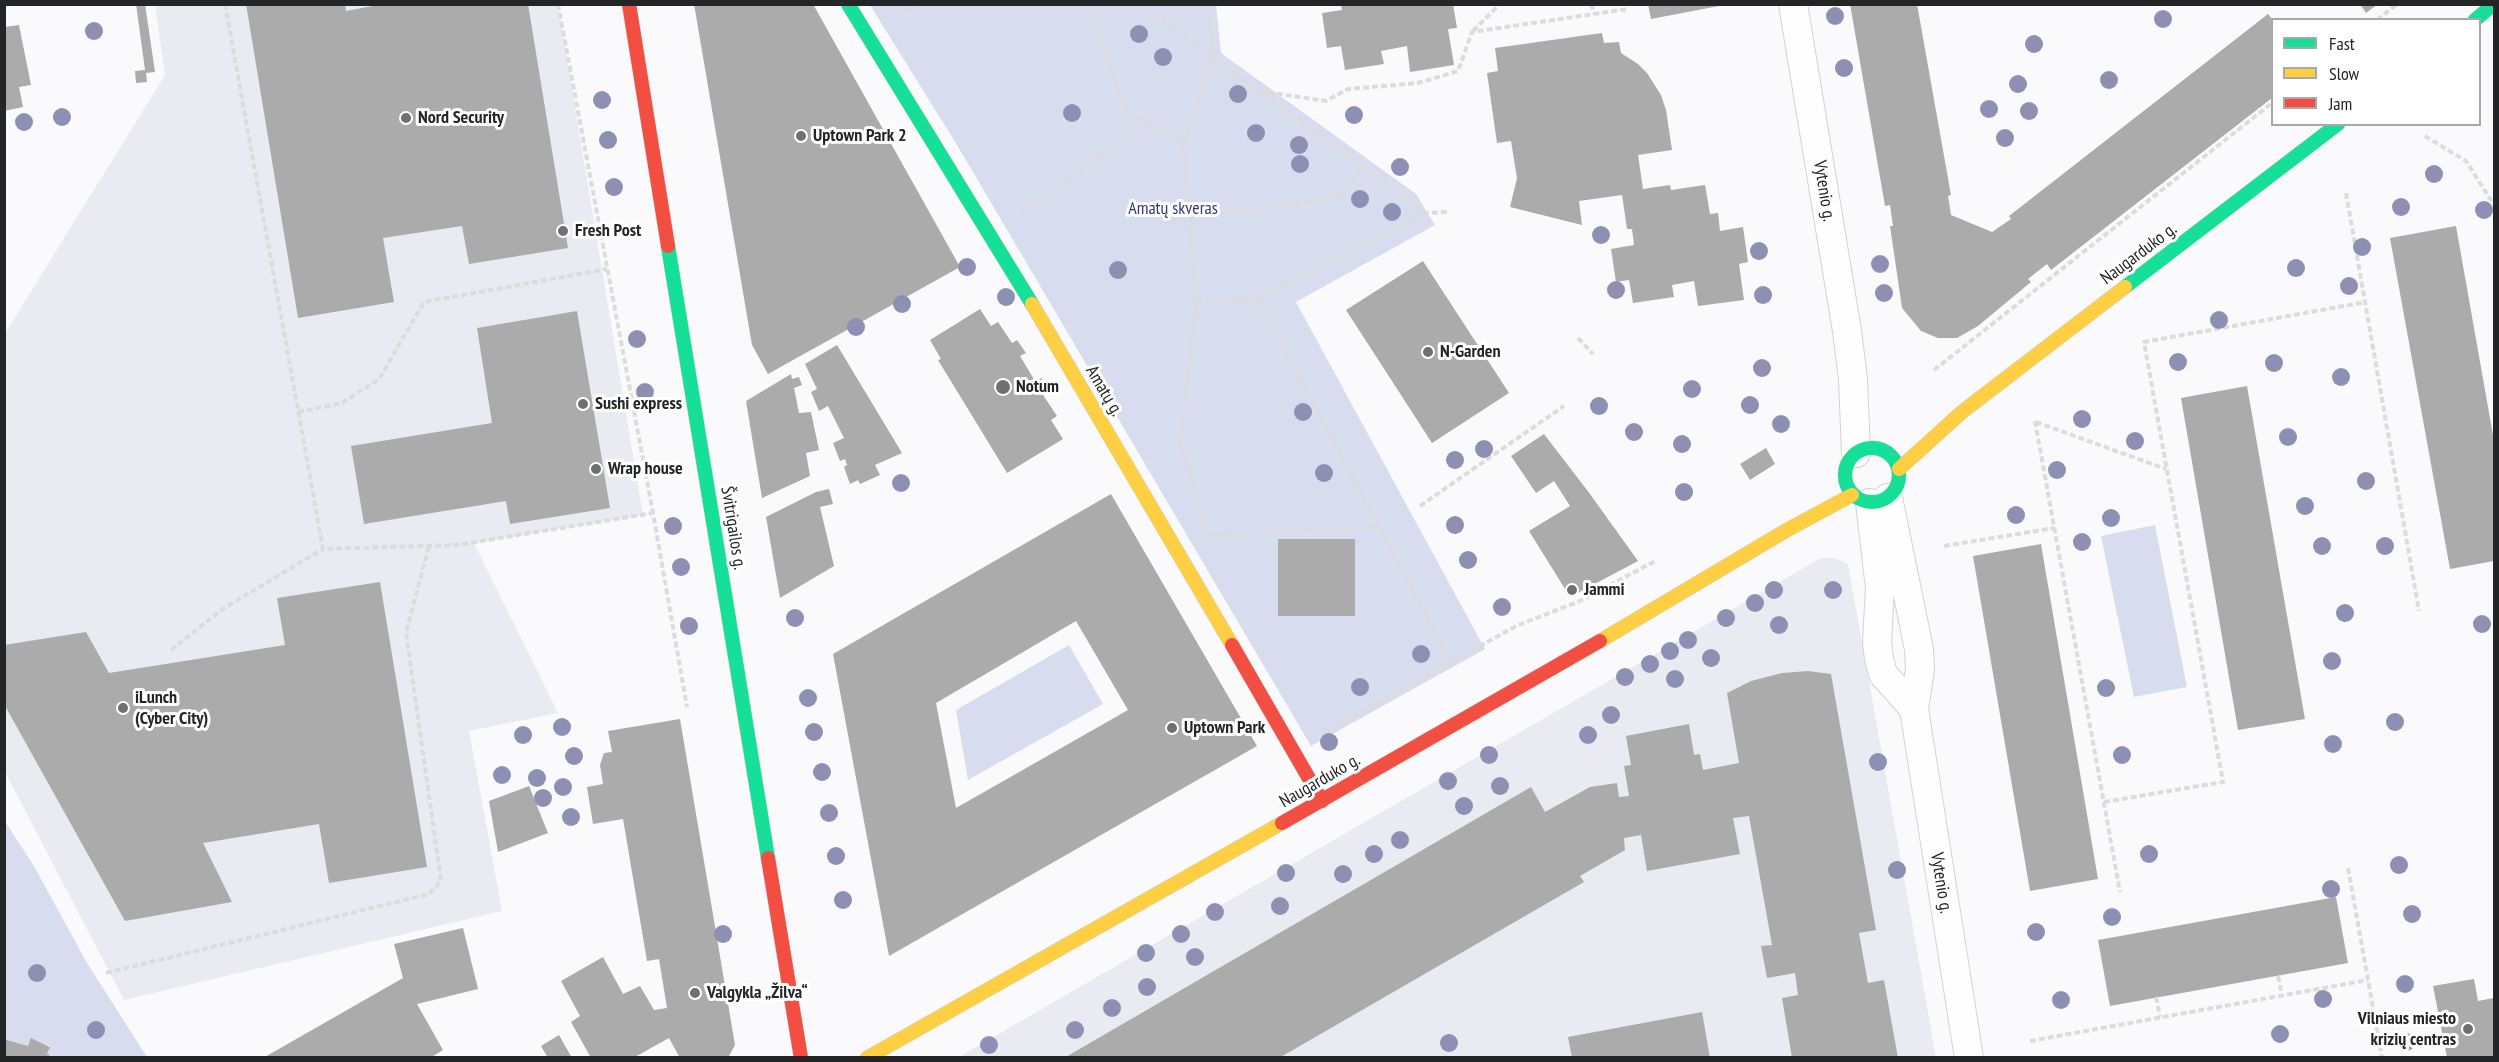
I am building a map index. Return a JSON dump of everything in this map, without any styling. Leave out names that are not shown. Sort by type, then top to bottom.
[{"type":"main road","name":"Švitrigailos g.","points":[[629,4],[801,1058]]},
{"type":"main road","name":"Amatų g.","points":[[848,4],[991,236],[1322,801]]},
{"type":"main road","points":[[2477,18],[2494,4]]},
{"type":"main road","name":"Naugarduko g.","points":[[1899,469],[1962,412],[2335,126]]},
{"type":"main road","name":"Naugarduko g.","points":[[1874,452],[1962,412]]},
{"type":"main road","points":[[1874,452],[1899,469],[1899,480],[1895,490],[1870,499],[1845,483],[1844,472],[1848,461],[1874,452]]},
{"type":"main road","name":"Naugarduko g.","points":[[867,1058],[1524,686],[1787,530],[1845,483]]},
{"type":"main road","name":"Naugarduko g.","points":[[1787,530],[1870,499]]},
{"type":"street","name":"Vytenio g.","points":[[1793,4],[1853,379],[1874,452]]},
{"type":"street","name":"Vytenio g.","points":[[1870,499],[1918,650],[1920,669],[1914,709],[1969,1058]]},
{"type":"street","points":[[1870,499],[1880,588],[1877,642],[1879,659],[1883,674],[1914,709]]},
{"type":"path","points":[[225,4],[323,549]]},
{"type":"path","points":[[558,4],[687,707]]},
{"type":"path","points":[[1087,4],[1128,113],[1183,142]]},
{"type":"path","points":[[1140,4],[1426,213]]},
{"type":"path","points":[[1207,4],[1215,59],[1183,142],[1196,302],[1180,441],[1210,546]]},
{"type":"path","points":[[1259,91],[1326,101],[1348,89],[1418,83],[1458,71],[1472,32],[1500,4]]},
{"type":"path","points":[[1591,4],[1594,14]]},
{"type":"path","points":[[2380,18],[2397,4]]},
{"type":"path","points":[[1472,32],[1628,9]]},
{"type":"path","points":[[1934,370],[2271,104]]},
{"type":"path","points":[[991,236],[1146,123]]},
{"type":"path","points":[[2425,136],[2466,161],[2494,204]]},
{"type":"path","points":[[1188,217],[1337,198],[1363,167]]},
{"type":"path","points":[[2346,194],[2419,611]]},
{"type":"path","points":[[1196,302],[1257,300],[1426,213],[1448,212]]},
{"type":"path","points":[[298,412],[342,403],[379,379],[424,302],[607,269]]},
{"type":"path","points":[[1257,300],[1451,662]]},
{"type":"path","points":[[2104,802],[2223,782],[2144,342],[2366,302]]},
{"type":"path","points":[[1578,338],[1593,354]]},
{"type":"path","points":[[1420,506],[1564,406]]},
{"type":"path","points":[[2120,892],[2035,422],[2166,469]]},
{"type":"path","points":[[171,650],[224,608],[323,549],[457,545],[653,513]]},
{"type":"path","points":[[1208,535],[1378,527]]},
{"type":"path","points":[[1944,546],[2054,528]]},
{"type":"path","points":[[106,973],[429,894],[441,881],[406,632],[429,546]]},
{"type":"path","points":[[1293,750],[1516,626],[1580,601],[1657,560]]},
{"type":"path","points":[[2348,868],[2382,1058]]},
{"type":"path","points":[[2278,976],[2282,995]]},
{"type":"path","points":[[2030,1041],[2368,980]]},
{"type":"path","points":[[2156,997],[2160,1017]]},
{"type":"shaded area","points":[[155,5],[558,5],[643,515],[474,543],[558,713],[469,731],[502,911],[124,1000],[5,772],[4,335],[165,75]]},
{"type":"shaded area","points":[[1821,558],[1835,558],[1848,564],[1936,1057],[957,1058]]},
{"type":"green space","name":"Amatų skveras","points":[[870,5],[1216,5],[1221,53],[1416,194],[1435,225],[1296,302],[1485,649],[1311,746],[957,145]]},
{"type":"green space","points":[[2155,525],[2187,687],[2134,697],[2101,536]]},
{"type":"green space","points":[[1069,645],[1103,704],[968,780],[956,710]]},
{"type":"green space","points":[[4,820],[34,866],[87,963],[147,1057],[55,1057],[47,1054],[50,1046],[32,1039],[28,1046],[5,1039]]},
{"type":"building","points":[[136,4],[145,4],[155,72],[146,73],[147,82],[136,83],[135,71],[145,70]]},
{"type":"building","name":"Nord Security","points":[[246,4],[345,4],[346,11],[383,4],[528,4],[568,248],[469,264],[462,226],[383,238],[394,302],[298,318]]},
{"type":"building","name":"Uptown Park 2","points":[[694,4],[813,4],[960,267],[768,374],[752,345]]},
{"type":"building","points":[[1341,4],[1453,4],[1457,28],[1448,29],[1454,65],[1410,72],[1407,46],[1381,51],[1384,64],[1345,70],[1341,46],[1327,48],[1322,13],[1342,10]]},
{"type":"building","points":[[1648,4],[1719,4],[1719,6],[1651,19]]},
{"type":"building","points":[[1850,4],[1917,4],[1951,195],[1948,196],[1951,215],[1992,232],[2011,219],[2009,216],[2268,14],[2271,18],[2271,99],[2051,270],[2047,264],[2028,279],[2031,282],[1978,326],[1957,338],[1938,338],[1921,331],[1902,308],[1890,226],[1893,226],[1890,205],[1885,206]]},
{"type":"building","points":[[2360,4],[2378,4],[2366,13]]},
{"type":"building","points":[[19,25],[31,85],[19,87],[23,107],[4,111],[4,27]]},
{"type":"building","points":[[1602,33],[1604,43],[1619,42],[1621,53],[1647,73],[1661,95],[1666,110],[1672,150],[1638,155],[1643,189],[1670,185],[1671,190],[1705,185],[1710,214],[1718,213],[1720,231],[1743,227],[1748,262],[1739,264],[1744,300],[1698,306],[1694,281],[1672,285],[1674,297],[1633,303],[1629,280],[1616,282],[1611,249],[1634,245],[1632,229],[1627,229],[1622,195],[1579,201],[1582,225],[1510,207],[1517,178],[1511,141],[1497,143],[1487,73],[1498,71],[1495,48]]},
{"type":"building","points":[[2456,226],[2494,441],[2494,561],[2450,569],[2390,238]]},
{"type":"building","name":"N-Garden","points":[[1423,261],[1509,393],[1432,443],[1346,310]]},
{"type":"building","points":[[980,309],[991,326],[998,322],[1012,343],[1017,340],[1026,353],[1020,356],[1035,381],[1041,378],[1050,392],[1043,395],[1057,416],[1051,420],[1063,439],[1007,473],[938,360],[941,359],[930,340]]},
{"type":"building","points":[[577,311],[610,508],[510,524],[506,501],[364,524],[351,446],[492,423],[477,328]]},
{"type":"building","points":[[837,345],[902,453],[875,465],[880,475],[860,484],[858,480],[850,484],[844,467],[847,465],[845,459],[840,461],[833,443],[844,438],[828,406],[819,411],[811,392],[817,389],[805,364]]},
{"type":"building","points":[[791,374],[792,379],[799,377],[802,385],[794,388],[799,413],[811,412],[819,450],[806,453],[810,476],[762,498],[746,401]]},
{"type":"building","points":[[2247,386],[2305,719],[2238,730],[2181,398]]},
{"type":"building","points":[[1544,434],[1638,561],[1570,597],[1529,531],[1570,506],[1554,481],[1536,493],[1511,456]]},
{"type":"building","points":[[1766,448],[1775,464],[1750,480],[1740,464]]},
{"type":"building","points":[[829,489],[833,504],[820,507],[834,566],[780,598],[766,517],[816,492]]},
{"type":"building","name":"Uptown Park","points":[[1111,494],[1257,746],[889,956],[833,654]],"holes":[[[1076,621],[1128,710],[956,808],[936,703]]]},
{"type":"building","points":[[1278,539],[1355,539],[1355,616],[1278,616]]},
{"type":"building","points":[[2041,544],[2098,879],[2030,891],[1973,556]]},
{"type":"building","points":[[380,582],[427,867],[329,883],[319,824],[203,843],[232,902],[125,921],[4,704],[4,645],[86,632],[109,673],[285,645],[277,598]]},
{"type":"building","points":[[1808,671],[1831,674],[1876,930],[1859,933],[1868,983],[1884,980],[1898,1058],[1792,1058],[1782,998],[1798,995],[1795,973],[1767,978],[1761,946],[1772,945],[1749,816],[1733,818],[1740,854],[1647,871],[1641,835],[1624,838],[1625,850],[1580,876],[1584,882],[1279,1058],[1064,1058],[1531,787],[1545,812],[1590,787],[1617,783],[1619,797],[1629,796],[1624,766],[1631,765],[1626,736],[1689,724],[1694,755],[1700,754],[1703,770],[1739,763],[1727,693],[1751,681],[1782,673]]},
{"type":"building","points":[[680,719],[735,1045],[728,1058],[680,1058],[669,1038],[633,1058],[591,1058],[571,1022],[580,1016],[561,981],[603,957],[623,994],[640,986],[654,1010],[667,1008],[659,959],[647,961],[623,819],[593,824],[587,787],[603,784],[600,765],[604,753],[612,752],[608,731]]},
{"type":"building","points":[[529,786],[548,833],[498,852],[489,801]]},
{"type":"building","points":[[2336,897],[2348,963],[2110,1006],[2098,940]]},
{"type":"building","points":[[463,928],[478,989],[417,1004],[443,1050],[430,1058],[263,1058],[403,978],[394,944]]},
{"type":"building","name":"Vilniaus miesto krizių centras","points":[[2474,979],[2478,1001],[2494,998],[2494,1058],[2447,1058],[2433,986]]},
{"type":"building","points":[[1702,1012],[1710,1058],[1572,1058],[1568,1037]]},
{"type":"building","points":[[559,1035],[572,1058],[548,1058],[541,1046]]},
{"type":"building","points":[[31,1038],[50,1047],[47,1054],[55,1058],[4,1058],[4,1039],[28,1046]]},
{"type":"traffic: fast","points":[[848,4],[1032,304]]},
{"type":"traffic: fast","points":[[2477,18],[2494,4]]},
{"type":"traffic: fast","points":[[2125,287],[2335,126]]},
{"type":"traffic: fast","points":[[668,246],[768,858]]},
{"type":"traffic: fast","points":[[1867,448],[1877,448],[1887,452],[1895,460],[1899,475],[1895,490],[1887,498],[1877,502],[1867,502],[1857,498],[1849,490],[1845,480],[1845,470],[1849,460],[1857,452],[1867,448]]},
{"type":"traffic: slow","points":[[1899,469],[1962,412],[2125,287]]},
{"type":"traffic: slow","points":[[1032,304],[1232,645]]},
{"type":"traffic: slow","points":[[1600,641],[1787,530],[1852,495]]},
{"type":"traffic: slow","points":[[867,1058],[1282,823]]},
{"type":"traffic: jam","points":[[629,4],[668,246]]},
{"type":"traffic: jam","points":[[1282,823],[1600,641]]},
{"type":"traffic: jam","points":[[1232,645],[1322,801]]},
{"type":"traffic: jam","points":[[768,858],[801,1058]]},
{"type":"place","name":"Nord Security","points":[[406,118]]},
{"type":"place","name":"Uptown Park 2","points":[[801,136]]},
{"type":"place","name":"Fresh Post","points":[[563,231]]},
{"type":"place","name":"N-Garden","points":[[1428,352]]},
{"type":"place","name":"Notum","points":[[1003,387]]},
{"type":"place","name":"Sushi express","points":[[583,404]]},
{"type":"place","name":"Wrap house","points":[[596,469]]},
{"type":"place","name":"Jammi","points":[[1572,590]]},
{"type":"place","name":"iLunch (Cyber City)","points":[[123,708]]},
{"type":"place","name":"Uptown Park","points":[[1172,728]]},
{"type":"place","name":"Valgykla „Žilva“","points":[[695,993]]},
{"type":"place","name":"Vilniaus miesto krizių centras","points":[[2468,1029]]}]
